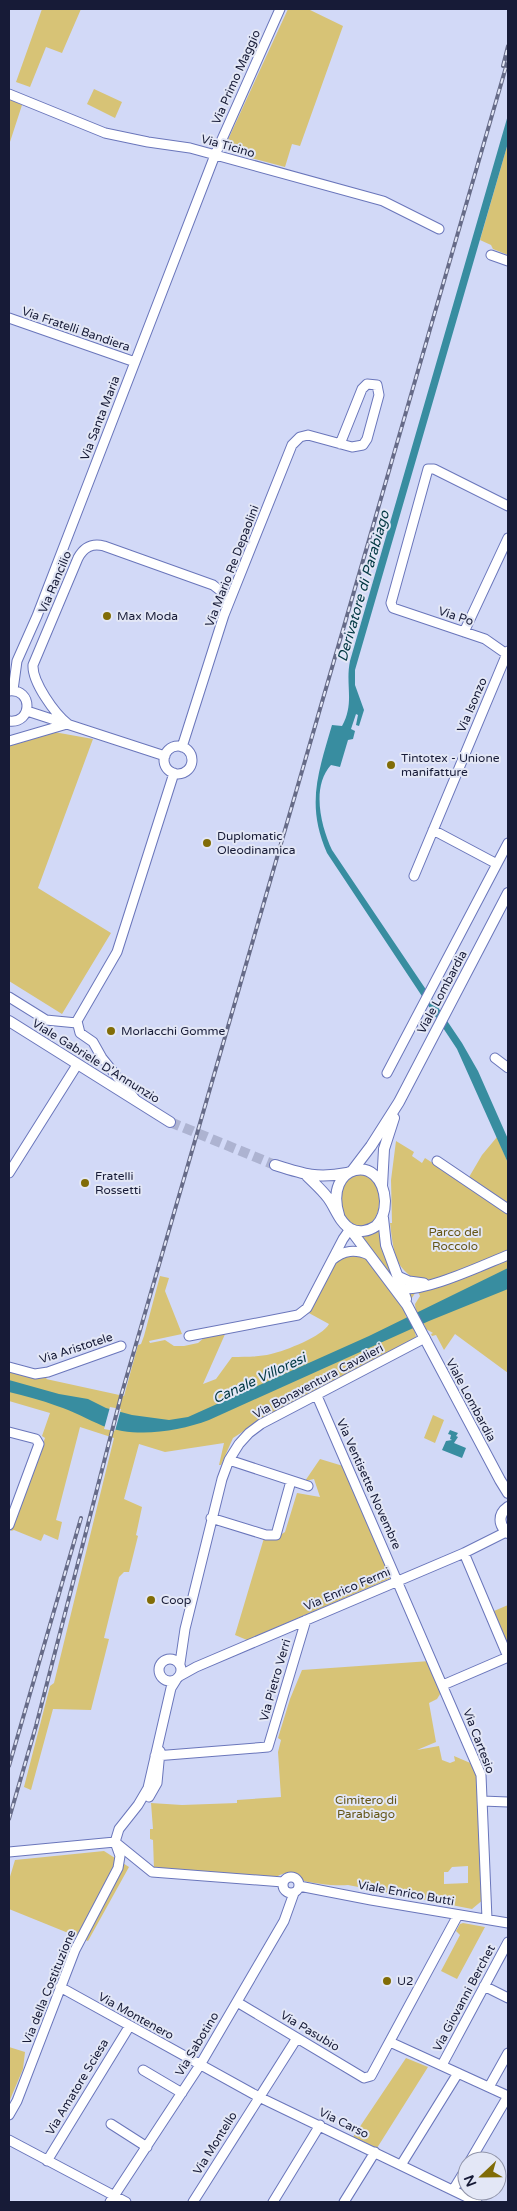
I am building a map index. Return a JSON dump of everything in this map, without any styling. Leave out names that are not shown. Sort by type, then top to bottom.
[{"type":"main road","name":"Viale Lombardia","points":[[508,893],[399,1102],[371,1146],[350,1172],[340,1180],[336,1204],[339,1215],[409,1309],[508,1493]]},
{"type":"main road","name":"Viale Gabriele D'Annunzio","points":[[9,1021],[170,1122]]},
{"type":"main road","name":"Viale Lombardia","points":[[399,1102],[384,1149],[382,1187],[385,1202],[383,1218],[386,1245],[409,1309]]},
{"type":"main road","points":[[275,1165],[307,1176],[325,1177],[362,1170],[372,1173],[379,1180],[382,1187]]},
{"type":"main road","points":[[307,1176],[328,1199],[339,1215]]},
{"type":"main road","points":[[350,1229],[367,1230],[375,1226],[383,1218]]},
{"type":"main road","name":"Viale Lombardia","points":[[500,1480],[507,1508],[500,1521],[507,1532]]},
{"type":"street","name":"Via Primo Maggio","points":[[215,155],[280,9]]},
{"type":"street","name":"Via Ticino","points":[[9,94],[105,133],[190,148],[384,202],[439,229]]},
{"type":"street","name":"Via Santa Maria","points":[[27,711],[26,699],[21,693],[11,691],[17,661],[37,616],[215,155]]},
{"type":"street","points":[[491,255],[508,261]]},
{"type":"street","name":"Via Fratelli Bandiera","points":[[9,318],[135,362]]},
{"type":"street","name":"Via Mario Re Depaolini","points":[[182,747],[224,615],[294,442],[300,437],[308,435],[340,444],[356,448],[365,443],[380,395],[377,385],[367,384],[362,389],[340,444]]},
{"type":"street","name":"Via Po","points":[[508,506],[434,469],[428,469],[392,603],[393,608],[485,639],[508,653]]},
{"type":"street","points":[[464,632],[508,538]]},
{"type":"street","name":"Via Rancilio","points":[[68,724],[60,718],[36,681],[33,666],[78,558],[85,548],[92,545],[104,546],[213,585],[220,589],[226,599],[224,615]]},
{"type":"street","name":"Via Isonzo","points":[[414,876],[508,653]]},
{"type":"street","points":[[9,721],[20,720],[27,711],[165,756]]},
{"type":"street","points":[[9,741],[68,724]]},
{"type":"street","points":[[182,747],[190,753],[191,764],[184,772],[174,773],[166,766],[165,756],[172,748],[182,747]]},
{"type":"street","points":[[137,1102],[102,1058],[93,1042],[80,1033],[77,1023],[117,952],[174,773]]},
{"type":"street","points":[[433,830],[497,864]]},
{"type":"street","name":"Viale Lombardia","points":[[388,1073],[508,843]]},
{"type":"street","points":[[9,997],[46,1020],[77,1023]]},
{"type":"street","points":[[495,1058],[508,1068]]},
{"type":"street","points":[[9,1173],[77,1065]]},
{"type":"street","points":[[437,1161],[508,1209]]},
{"type":"street","points":[[330,1262],[338,1239],[339,1215]]},
{"type":"street","points":[[189,1336],[280,1320],[298,1315],[306,1308],[350,1229]]},
{"type":"street","points":[[330,1262],[347,1251],[369,1255]]},
{"type":"street","points":[[393,1287],[403,1290],[434,1284],[508,1255]]},
{"type":"street","points":[[398,1276],[409,1281],[434,1284]]},
{"type":"street","points":[[409,1309],[416,1288]]},
{"type":"street","name":"Via Bonaventura Cavalieri","points":[[115,1842],[119,1829],[138,1805],[154,1791],[159,1774],[160,1736],[167,1704],[171,1688],[182,1671],[180,1664],[185,1629],[212,1518],[229,1460],[249,1433],[260,1424],[317,1396],[323,1390],[425,1338]]},
{"type":"street","name":"Via Aristotele","points":[[9,1367],[35,1374],[48,1372],[121,1346]]},
{"type":"street","name":"Via Ventisette Novembre","points":[[317,1396],[398,1582]]},
{"type":"street","points":[[9,1432],[38,1441],[39,1444],[9,1524]]},
{"type":"street","points":[[229,1460],[308,1486]]},
{"type":"street","points":[[212,1518],[266,1535],[276,1535],[291,1481]]},
{"type":"street","name":"Via Enrico Fermi","points":[[177,1678],[306,1620],[464,1553],[507,1532]]},
{"type":"street","points":[[443,1685],[508,1657],[464,1553]]},
{"type":"street","name":"Via Cartesio","points":[[398,1582],[481,1774],[487,1920]]},
{"type":"street","name":"Via Pietro Verri","points":[[158,1756],[268,1747],[306,1620]]},
{"type":"street","name":"Via Bonaventura Cavalieri","points":[[167,1704],[167,1688],[164,1678],[160,1674],[160,1667],[173,1654],[185,1629]]},
{"type":"street","points":[[168,1659],[174,1659],[187,1668],[196,1668]]},
{"type":"street","points":[[164,1678],[168,1680],[177,1678]]},
{"type":"street","points":[[482,1801],[508,1802]]},
{"type":"street","points":[[9,1852],[115,1842],[152,1872],[283,1882],[285,1891],[297,1889]]},
{"type":"street","name":"Via della Costituzione","points":[[9,2115],[17,2101],[77,1945],[118,1868],[120,1856],[115,1842]]},
{"type":"street","name":"Viale Enrico Butti","points":[[283,1882],[292,1877],[297,1880],[297,1889],[508,1923]]},
{"type":"street","name":"Via Sabotino","points":[[112,2199],[200,2065],[284,1922],[297,1889]]},
{"type":"street","points":[[458,1916],[390,2042],[508,2096],[476,2151]]},
{"type":"street","name":"Via Giovanni Berchet","points":[[442,2065],[508,1942]]},
{"type":"street","points":[[484,1986],[508,1998]]},
{"type":"street","name":"Via Montenero","points":[[60,1988],[200,2065]]},
{"type":"street","name":"Via Pasubio","points":[[237,2002],[364,2078],[371,2076],[390,2042]]},
{"type":"street","name":"Via Amatore Sciesa","points":[[47,2160],[129,2027]]},
{"type":"street","name":"Via Montello","points":[[193,2202],[297,2038]]},
{"type":"street","points":[[489,2087],[508,2052]]},
{"type":"street","name":"Via Carso","points":[[200,2065],[259,2097],[477,2202]]},
{"type":"street","points":[[144,2070],[182,2093]]},
{"type":"street","points":[[401,2165],[458,2073]]},
{"type":"street","points":[[111,2124],[147,2147]]},
{"type":"street","points":[[273,2202],[320,2125]]},
{"type":"street","points":[[9,2140],[47,2160],[112,2199],[126,2202]]},
{"type":"street","points":[[344,2202],[375,2152]]},
{"type":"street","points":[[454,2190],[457,2185]]},
{"type":"green space","points":[[42,9],[81,9],[62,53],[46,47],[30,87],[16,82]]},
{"type":"green space","points":[[288,9],[308,9],[343,26],[300,146],[292,144],[285,167],[232,153],[226,144]]},
{"type":"green space","points":[[94,89],[122,102],[115,118],[87,104]]},
{"type":"green space","points":[[9,99],[22,105],[9,145]]},
{"type":"green space","points":[[508,143],[508,255],[493,249],[491,245],[480,240]]},
{"type":"green space","points":[[54,732],[93,739],[38,888],[111,933],[62,1014],[9,981],[9,746]]},
{"type":"green space","name":"Parco del Roccolo","points":[[497,1137],[508,1163],[508,1373],[455,1334],[444,1350],[436,1335],[432,1336],[431,1334],[433,1333],[426,1329],[424,1324],[414,1328],[416,1337],[414,1342],[253,1425],[233,1438],[221,1465],[219,1465],[224,1443],[165,1452],[139,1444],[124,1499],[142,1507],[136,1535],[138,1536],[129,1572],[124,1572],[119,1577],[104,1638],[109,1639],[91,1710],[53,1709],[31,1790],[24,1787],[50,1686],[54,1683],[114,1438],[80,1427],[56,1520],[62,1522],[58,1540],[44,1534],[41,1541],[14,1530],[11,1531],[45,1438],[42,1436],[50,1413],[9,1401],[9,1368],[50,1374],[46,1379],[124,1396],[138,1345],[141,1344],[144,1336],[160,1276],[169,1278],[165,1291],[182,1334],[149,1341],[150,1343],[165,1340],[174,1346],[184,1346],[198,1343],[205,1337],[226,1332],[203,1384],[216,1379],[232,1357],[266,1355],[277,1352],[303,1342],[325,1329],[329,1324],[307,1312],[338,1258],[354,1254],[366,1258],[397,1298],[405,1311],[406,1317],[416,1313],[415,1304],[420,1296],[417,1290],[410,1301],[406,1291],[415,1284],[397,1259],[390,1223],[392,1223],[391,1180],[396,1141],[414,1152],[412,1156],[422,1163],[425,1158],[465,1184],[482,1155]]},
{"type":"green space","points":[[361,1174],[371,1179],[375,1184],[378,1191],[379,1207],[373,1221],[368,1226],[361,1228],[350,1225],[340,1206],[339,1195],[349,1176]]},
{"type":"green space","points":[[380,1227],[397,1286],[358,1236],[368,1235]]},
{"type":"green space","points":[[433,1415],[444,1420],[435,1443],[424,1438]]},
{"type":"green space","points":[[320,1459],[343,1466],[391,1578],[247,1640],[235,1635],[264,1538],[274,1539],[285,1532],[297,1493],[320,1497],[314,1479],[305,1481]]},
{"type":"green space","points":[[508,1605],[508,1645],[494,1611]]},
{"type":"green space","name":"Cimitero di Parabiago","points":[[430,1661],[442,1691],[437,1699],[429,1703],[436,1742],[417,1750],[439,1746],[442,1760],[450,1763],[455,1761],[454,1756],[475,1765],[479,1776],[484,1899],[472,1909],[348,1885],[312,1883],[288,1873],[276,1877],[154,1869],[153,1840],[150,1839],[150,1829],[153,1829],[151,1803],[182,1805],[237,1803],[237,1800],[281,1797],[278,1752],[281,1740],[278,1738],[290,1699],[302,1670]],"holes":[[[468,1866],[468,1883],[444,1884],[444,1872],[448,1872],[452,1867]]]},
{"type":"green space","points":[[104,1851],[129,1867],[88,1941],[9,1909],[9,1880],[15,1860]]},
{"type":"green space","points":[[460,1924],[485,1927],[457,1979],[441,1971],[460,1935],[456,1931]]},
{"type":"green space","points":[[9,2047],[25,2052],[23,2069],[9,2102]]},
{"type":"green space","points":[[406,2058],[428,2067],[377,2148],[353,2137]]},
{"type":"water","points":[[508,115],[508,143],[355,670],[355,685],[364,710],[359,726],[356,725],[358,715],[356,714],[351,729],[355,731],[353,739],[348,740],[340,767],[331,765],[325,774],[321,784],[320,807],[324,830],[332,850],[462,1043],[478,1071],[508,1139],[508,1163],[457,1049],[327,853],[317,820],[316,789],[322,758],[332,725],[342,726],[346,718],[349,702],[348,678],[350,661]]},
{"type":"water","points":[[508,1268],[508,1289],[429,1321],[209,1420],[183,1428],[142,1433],[115,1430],[63,1408],[9,1392],[9,1380],[59,1394],[88,1399],[106,1408],[132,1415],[169,1420],[188,1417],[369,1336]]},
{"type":"water","points":[[450,1430],[458,1433],[454,1443],[466,1448],[462,1458],[442,1450],[446,1441],[452,1440],[450,1439],[451,1435],[448,1434]]},
{"type":"pier","points":[[110,1407],[121,1409],[115,1431],[104,1429]]},
{"type":"tunnel","points":[[170,1122],[275,1165]]},
{"type":"railway","points":[[503,66],[508,46]]},
{"type":"railway","points":[[9,1819],[36,1726],[121,1396],[508,60]]},
{"type":"railway","points":[[9,1766],[81,1518]]},
{"type":"place","name":"Max Moda","points":[[107,616]]},
{"type":"place","name":"Tintotex - Unione manifatture","points":[[391,765]]},
{"type":"place","name":"Duplomatic Oleodinamica","points":[[207,843]]},
{"type":"place","name":"Morlacchi Gomme","points":[[111,1031]]},
{"type":"place","name":"Fratelli Rossetti","points":[[85,1183]]},
{"type":"place","name":"Coop","points":[[151,1600]]},
{"type":"place","name":"U2","points":[[387,1981]]},
{"type":"water label","name":"Derivatore di Parabiago","points":[[363,586]]},
{"type":"water label","name":"Canale Villoresi","points":[[259,1378]]}]
